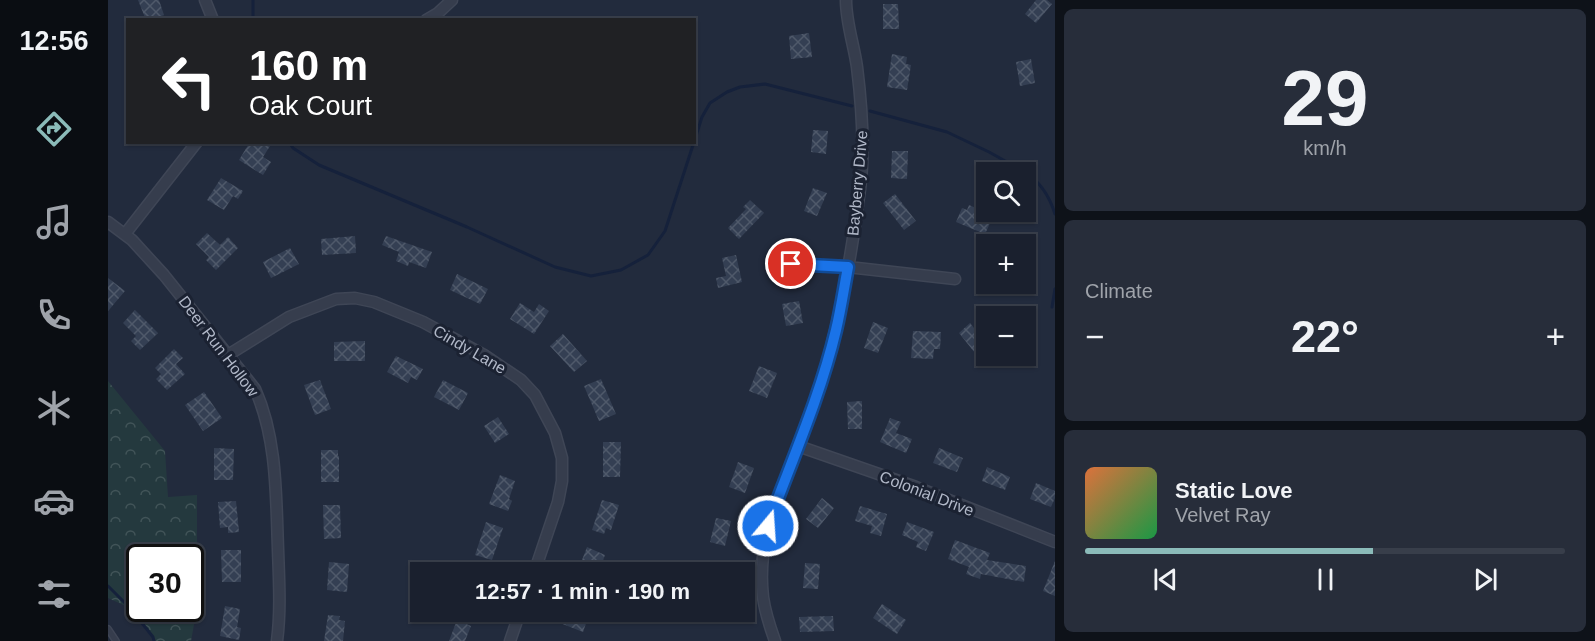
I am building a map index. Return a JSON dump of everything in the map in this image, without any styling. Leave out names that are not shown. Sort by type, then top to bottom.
[{"type":"street","points":[[205,0],[212,18]]},
{"type":"street","points":[[429,18],[452,0]]},
{"type":"street","name":"Bayberry Drive","points":[[775,641],[765,610],[763,595],[762,564],[765,538],[812,410],[833,341],[848,267],[860,187],[862,124],[846,0]]},
{"type":"street","points":[[125,234],[195,144]]},
{"type":"street","name":"Deer Run Hollow","points":[[108,222],[125,234],[164,275],[255,389],[263,408],[270,436],[276,497],[280,616],[277,641]]},
{"type":"street","points":[[791,264],[848,267],[955,279]]},
{"type":"street","name":"Cindy Lane","points":[[228,355],[289,317],[336,299],[355,298],[374,302],[423,322],[484,355],[521,380],[534,395],[555,433],[562,458],[562,481],[558,502],[538,562]]},
{"type":"street","name":"Colonial Drive","points":[[798,446],[916,487],[1055,543]]},
{"type":"street","points":[[510,641],[517,622]]},
{"type":"lane","points":[[108,629],[116,641]]},
{"type":"green space","points":[[108,381],[165,451],[168,497],[197,495],[197,544],[126,544],[126,606],[108,598]]},
{"type":"green space","points":[[141,622],[194,622],[191,641],[154,641]]},
{"type":"building","points":[[138,0],[159,0],[164,15],[157,18],[145,18]]},
{"type":"building","points":[[1036,0],[1047,0],[1052,4],[1036,23],[1025,14]]},
{"type":"building","points":[[883,4],[898,4],[899,29],[883,29]]},
{"type":"building","points":[[809,33],[812,57],[791,59],[789,36]]},
{"type":"building","points":[[892,54],[907,57],[906,64],[911,65],[907,90],[887,87]]},
{"type":"building","points":[[1031,59],[1035,83],[1020,86],[1016,62]]},
{"type":"building","points":[[813,130],[828,131],[826,154],[811,152]]},
{"type":"building","points":[[249,144],[270,146],[263,157],[271,162],[263,175],[239,160]]},
{"type":"building","points":[[892,151],[908,151],[907,179],[891,178]]},
{"type":"building","points":[[221,178],[243,191],[238,199],[233,196],[224,210],[207,200]]},
{"type":"building","points":[[813,188],[827,193],[817,216],[804,211]]},
{"type":"building","points":[[895,194],[916,221],[904,230],[883,203]]},
{"type":"building","points":[[750,200],[764,213],[739,239],[728,228],[746,209],[743,207]]},
{"type":"building","points":[[969,205],[976,208],[976,222],[991,222],[985,234],[956,222],[962,208],[967,210]]},
{"type":"building","points":[[207,233],[220,245],[228,237],[238,248],[216,270],[206,260],[209,257],[196,244]]},
{"type":"building","points":[[355,236],[356,253],[322,255],[321,239]]},
{"type":"building","points":[[386,236],[432,252],[426,268],[409,262],[408,266],[396,261],[399,252],[382,245]]},
{"type":"building","points":[[290,248],[299,264],[271,278],[263,262]]},
{"type":"building","points":[[736,255],[742,282],[718,288],[716,278],[726,276],[722,258]]},
{"type":"building","points":[[457,274],[488,289],[480,304],[450,290]]},
{"type":"building","points":[[108,278],[125,291],[108,311]]},
{"type":"building","points":[[799,301],[803,323],[786,326],[782,304]]},
{"type":"building","points":[[520,303],[534,312],[539,304],[549,311],[534,334],[510,319]]},
{"type":"building","points":[[135,310],[158,333],[140,350],[131,341],[136,336],[123,323]]},
{"type":"building","points":[[873,322],[888,328],[878,353],[864,348]]},
{"type":"building","points":[[970,323],[976,330],[976,352],[975,353],[959,333]]},
{"type":"building","points":[[913,331],[941,332],[940,349],[934,349],[933,359],[911,358]]},
{"type":"building","points":[[563,334],[587,361],[574,372],[550,346]]},
{"type":"building","points":[[365,341],[365,361],[334,361],[334,342]]},
{"type":"building","points":[[174,349],[183,358],[176,364],[185,374],[167,390],[156,379],[161,374],[155,368]]},
{"type":"building","points":[[396,356],[423,369],[417,380],[411,377],[408,383],[387,372]]},
{"type":"building","points":[[759,366],[777,373],[767,398],[749,391]]},
{"type":"building","points":[[601,379],[616,414],[599,421],[584,386]]},
{"type":"building","points":[[320,380],[331,409],[315,415],[304,385]]},
{"type":"building","points":[[443,380],[468,393],[459,410],[434,397]]},
{"type":"building","points":[[204,392],[222,418],[203,431],[185,405]]},
{"type":"building","points":[[862,401],[862,429],[848,429],[847,402]]},
{"type":"building","points":[[498,417],[509,434],[495,443],[484,426]]},
{"type":"building","points":[[890,418],[901,422],[896,433],[912,439],[906,453],[880,442]]},
{"type":"building","points":[[603,442],[621,442],[620,477],[603,477]]},
{"type":"building","points":[[214,448],[234,449],[233,480],[214,480]]},
{"type":"building","points":[[939,448],[963,458],[957,472],[933,463]]},
{"type":"building","points":[[321,450],[338,450],[339,482],[321,482]]},
{"type":"building","points":[[738,462],[754,468],[745,493],[729,487]]},
{"type":"building","points":[[987,467],[1010,477],[1005,490],[982,481]]},
{"type":"building","points":[[500,475],[515,481],[508,511],[489,504]]},
{"type":"building","points":[[1036,483],[1055,491],[1051,507],[1030,499]]},
{"type":"building","points":[[822,498],[834,508],[818,528],[806,519]]},
{"type":"building","points":[[602,500],[619,505],[611,530],[606,528],[604,534],[592,530]]},
{"type":"building","points":[[236,501],[239,532],[228,533],[228,527],[220,528],[218,502]]},
{"type":"building","points":[[323,505],[340,505],[341,538],[324,539]]},
{"type":"building","points":[[860,506],[887,514],[881,536],[870,533],[872,526],[855,521]]},
{"type":"building","points":[[716,518],[731,521],[725,546],[710,542]]},
{"type":"building","points":[[486,522],[503,528],[492,560],[475,555]]},
{"type":"building","points":[[907,522],[934,532],[926,551],[916,547],[918,542],[902,535]]},
{"type":"building","points":[[955,540],[990,553],[987,560],[1026,566],[1024,582],[981,574],[980,579],[966,574],[969,567],[948,559]]},
{"type":"building","points":[[587,547],[605,555],[602,562],[581,562]]},
{"type":"building","points":[[221,550],[241,550],[241,582],[222,582]]},
{"type":"building","points":[[1055,561],[1055,596],[1043,591]]},
{"type":"building","points":[[329,562],[349,564],[347,592],[327,590]]},
{"type":"building","points":[[805,563],[820,564],[818,589],[803,588]]},
{"type":"building","points":[[882,604],[906,620],[897,634],[873,618]]},
{"type":"building","points":[[225,606],[240,609],[237,627],[241,628],[239,640],[220,636]]},
{"type":"building","points":[[328,615],[340,616],[339,620],[345,621],[343,641],[324,641]]},
{"type":"building","points":[[833,616],[834,631],[800,632],[799,617]]},
{"type":"building","points":[[456,622],[471,626],[465,641],[449,641]]},
{"type":"building","points":[[560,622],[586,622],[583,632]]},
{"type":"waterway","points":[[253,0],[253,18]]},
{"type":"waterway","points":[[696,136],[702,117],[710,103],[740,87],[765,84],[852,106]]},
{"type":"waterway","points":[[870,111],[947,132],[1007,162]]},
{"type":"waterway","points":[[290,144],[319,165],[467,227],[555,267],[591,276],[621,270],[648,255],[665,231],[693,144]]},
{"type":"waterway","points":[[1036,181],[1044,191],[1055,214]]},
{"type":"waterway","points":[[1052,307],[1055,289]]},
{"type":"waterway","points":[[108,586],[130,608],[154,641]]},
{"type":"route","points":[[768,526],[812,410],[836,331],[848,267],[791,264]]}]
